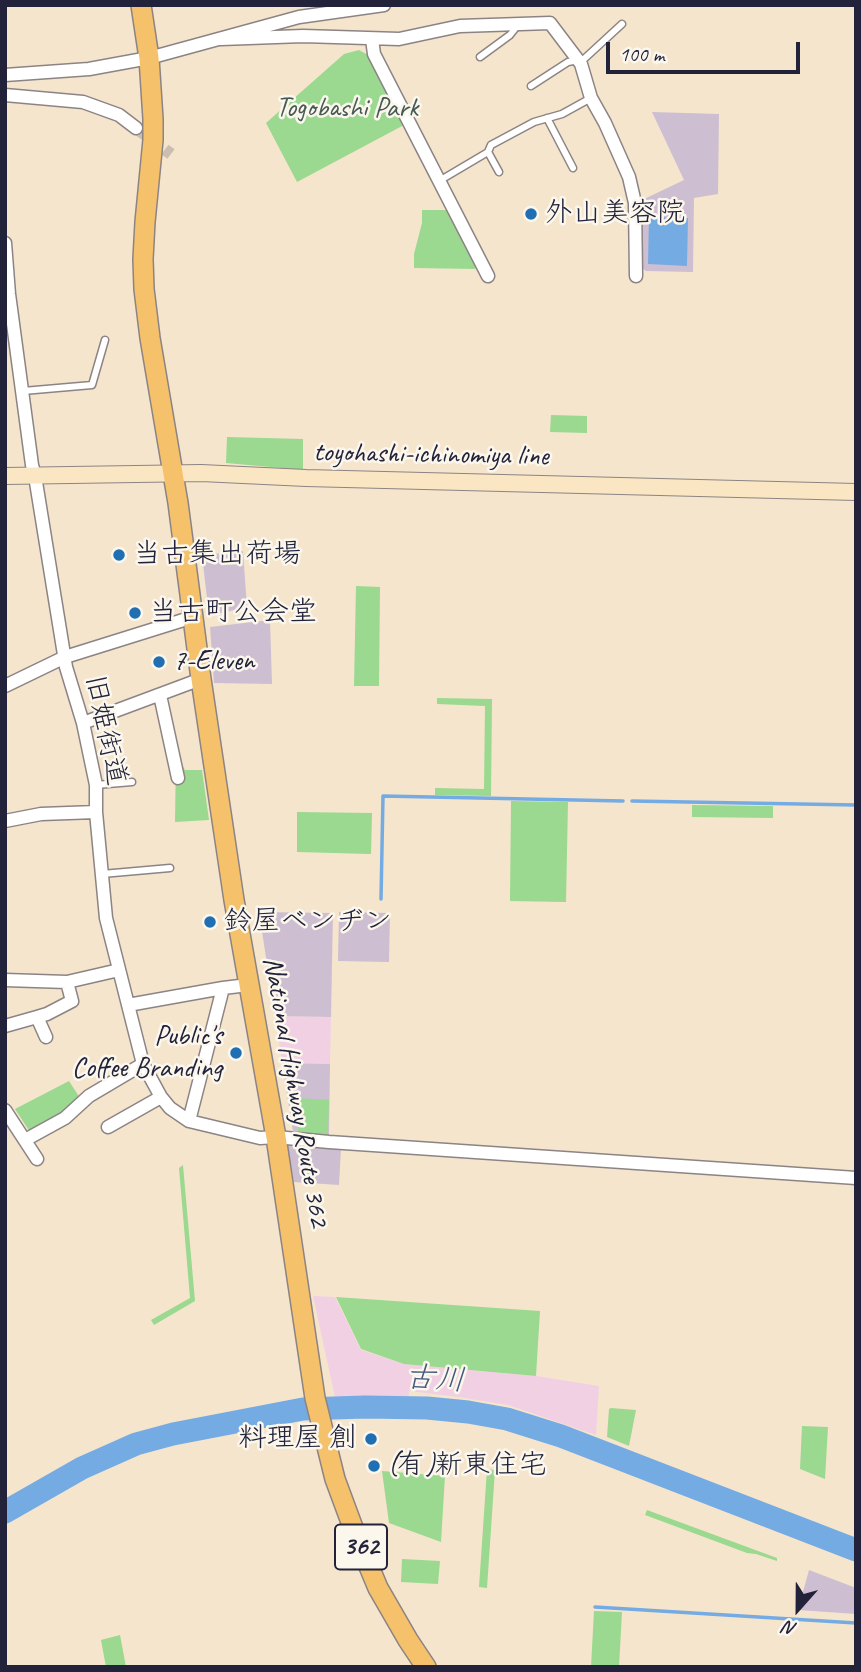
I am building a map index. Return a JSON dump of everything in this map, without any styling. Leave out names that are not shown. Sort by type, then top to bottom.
[{"type":"highway","name":"National Highway Route 362","points":[[141,5],[148,52],[153,140],[145,222],[144,289],[150,338],[173,473],[201,679],[248,985],[276,1137],[318,1411],[335,1479],[369,1566],[383,1596],[426,1667]]},
{"type":"main road","name":"toyohashi-ichinomiya line","points":[[5,476],[173,473],[856,492]]},
{"type":"street","points":[[221,40],[299,17],[384,5]]},
{"type":"street","points":[[5,75],[89,69],[148,52],[221,40],[303,36],[399,39],[460,26],[550,23],[582,64],[591,98],[629,177],[635,203],[636,276]]},
{"type":"street","points":[[372,39],[373,54],[488,276]]},
{"type":"street","points":[[5,95],[83,102],[119,115],[136,128]]},
{"type":"street","name":"旧姫街道","points":[[5,243],[7,295],[32,465],[36,476],[66,667],[83,723],[96,785],[106,918],[143,1064],[170,1108],[189,1121],[260,1138],[856,1178]]},
{"type":"street","points":[[5,686],[65,657],[193,617]]},
{"type":"street","points":[[83,723],[201,679]]},
{"type":"street","points":[[160,695],[178,778]]},
{"type":"street","points":[[5,821],[41,814],[96,812]]},
{"type":"street","points":[[5,980],[67,982],[119,970]]},
{"type":"street","points":[[5,1026],[47,1014],[72,1001],[67,982]]},
{"type":"street","points":[[128,1005],[248,985]]},
{"type":"street","points":[[189,1121],[223,988]]},
{"type":"street","points":[[37,1017],[46,1037]]},
{"type":"street","points":[[25,1140],[65,1118],[89,1096],[143,1064]]},
{"type":"street","points":[[108,1127],[161,1097]]},
{"type":"street","points":[[5,1110],[37,1159]]},
{"type":"lane","points":[[480,57],[510,35],[519,23]]},
{"type":"lane","points":[[531,86],[568,62],[584,59],[622,24]]},
{"type":"lane","points":[[439,181],[488,152],[491,145],[534,122],[562,114],[591,98]]},
{"type":"lane","points":[[547,118],[573,168]]},
{"type":"lane","points":[[488,152],[499,172]]},
{"type":"lane","points":[[23,391],[92,385],[105,340]]},
{"type":"lane","points":[[96,785],[132,782]]},
{"type":"lane","points":[[102,874],[170,868]]},
{"type":"shaded area","points":[[652,112],[719,114],[718,194],[694,198],[693,272],[646,271],[642,268],[640,201],[684,180]]},
{"type":"shaded area","points":[[243,551],[247,607],[209,616],[202,555]]},
{"type":"shaded area","points":[[270,620],[272,684],[214,683],[210,627]]},
{"type":"shaded area","points":[[259,912],[333,913],[331,1017],[275,1016]]},
{"type":"shaded area","points":[[339,912],[390,913],[389,962],[338,961]]},
{"type":"shaded area","points":[[275,1016],[331,1017],[330,1064],[282,1063]]},
{"type":"shaded area","points":[[282,1063],[330,1064],[329,1135],[293,1132]]},
{"type":"shaded area","points":[[287,1144],[341,1148],[339,1185],[294,1182]]},
{"type":"shaded area","points":[[313,1296],[335,1297],[361,1350],[404,1364],[536,1376],[599,1386],[596,1435],[508,1405],[458,1397],[409,1391],[408,1402],[336,1402]]},
{"type":"shaded area","points":[[809,1570],[856,1588],[856,1614],[798,1610]]},
{"type":"green space","name":"Togobashi Park","points":[[359,50],[368,55],[404,125],[297,182],[266,123],[344,54]]},
{"type":"green space","points":[[422,210],[448,210],[476,266],[475,269],[414,268]]},
{"type":"green space","points":[[551,415],[587,416],[587,433],[550,432]]},
{"type":"green space","points":[[227,437],[303,439],[303,470],[226,463]]},
{"type":"green space","points":[[356,586],[380,587],[379,686],[354,686]]},
{"type":"green space","points":[[437,698],[492,699],[491,796],[435,795],[435,788],[484,789],[485,706],[437,704]]},
{"type":"green space","points":[[176,755],[185,770],[202,770],[209,820],[175,822]]},
{"type":"green space","points":[[511,801],[568,802],[566,902],[510,901]]},
{"type":"green space","points":[[692,805],[773,806],[773,818],[692,817]]},
{"type":"green space","points":[[297,812],[372,813],[371,854],[297,852]]},
{"type":"green space","points":[[69,1081],[80,1098],[63,1115],[30,1132],[15,1109]]},
{"type":"green space","points":[[298,1098],[329,1100],[328,1135],[298,1132]]},
{"type":"green space","points":[[183,1165],[195,1301],[154,1325],[151,1320],[190,1298],[179,1168]]},
{"type":"green space","points":[[336,1297],[540,1311],[536,1376],[404,1364],[361,1349]]},
{"type":"green space","points":[[611,1408],[636,1410],[629,1446],[607,1437]]},
{"type":"green space","points":[[802,1426],[828,1427],[825,1479],[800,1469]]},
{"type":"green space","points":[[487,1469],[495,1470],[487,1588],[479,1587]]},
{"type":"green space","points":[[382,1471],[445,1476],[441,1542],[389,1523]]},
{"type":"green space","points":[[647,1510],[777,1558],[777,1561],[747,1553],[645,1515]]},
{"type":"green space","points":[[402,1559],[440,1561],[438,1584],[401,1582]]},
{"type":"green space","points":[[594,1611],[622,1612],[619,1667],[591,1667]]},
{"type":"green space","points":[[120,1635],[126,1667],[106,1667],[101,1640]]},
{"type":"water","points":[[649,217],[688,218],[687,266],[648,264]]},
{"type":"waterway","points":[[381,899],[383,796],[623,801]]},
{"type":"waterway","points":[[632,801],[856,805]]},
{"type":"waterway","name":"古川","points":[[5,1512],[82,1468],[136,1444],[173,1434],[303,1409],[427,1408],[507,1419],[561,1436],[856,1550]]},
{"type":"waterway","points":[[595,1607],[856,1623]]},
{"type":"tunnel","points":[[136,128],[171,154]]},
{"type":"place","name":"外山美容院","points":[[531,214]]},
{"type":"place","name":"当古集出荷場","points":[[119,555]]},
{"type":"place","name":"当古町公会堂","points":[[135,613]]},
{"type":"place","name":"7-Eleven","points":[[159,662]]},
{"type":"place","name":"鈴屋ベンヂン","points":[[210,922]]},
{"type":"place","name":"Public's Coffee Branding","points":[[236,1053]]},
{"type":"place","name":"料理屋 創","points":[[371,1439]]},
{"type":"place","name":"(有)新東住宅","points":[[374,1466]]}]
